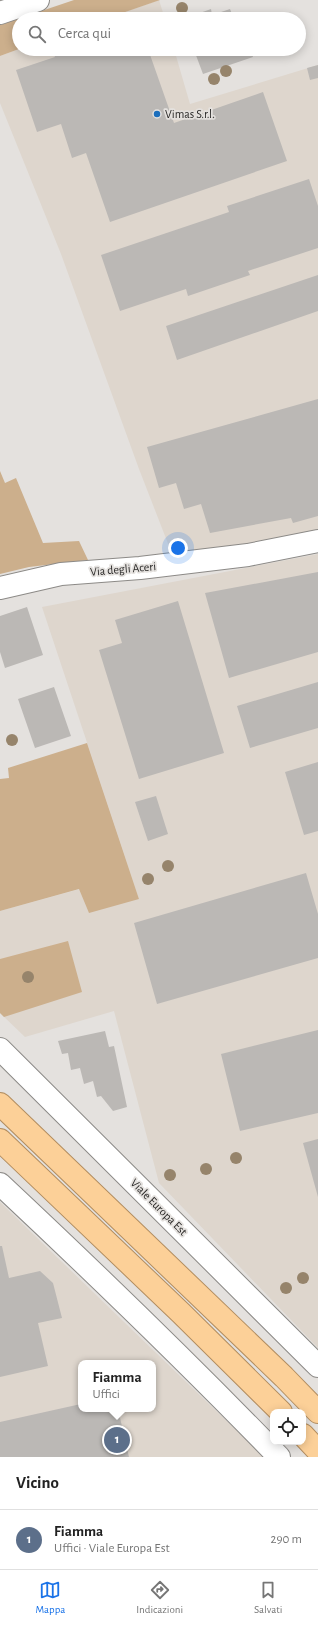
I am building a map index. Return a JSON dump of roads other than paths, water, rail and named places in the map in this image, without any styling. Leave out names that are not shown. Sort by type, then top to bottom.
[{"type":"highway","points":[[0,1096],[38,1140]]},
{"type":"highway","points":[[0,1104],[267,1360],[318,1412]]},
{"type":"highway","points":[[0,1140],[181,1313],[278,1409]]},
{"type":"highway","points":[[306,1438],[318,1451]]},
{"type":"street","points":[[0,13],[38,0]]},
{"type":"street","name":"Via degli Aceri","points":[[0,588],[61,574],[140,568],[240,556],[318,541]]},
{"type":"street","name":"Viale Europa Est","points":[[0,1049],[318,1366]]},
{"type":"street","points":[[0,1184],[217,1392],[279,1457]]},
{"type":"place","name":"Vimas S.r.l.","points":[[157,114]]},
{"type":"place","name":"Fiamma","points":[[117,1440]]}]
